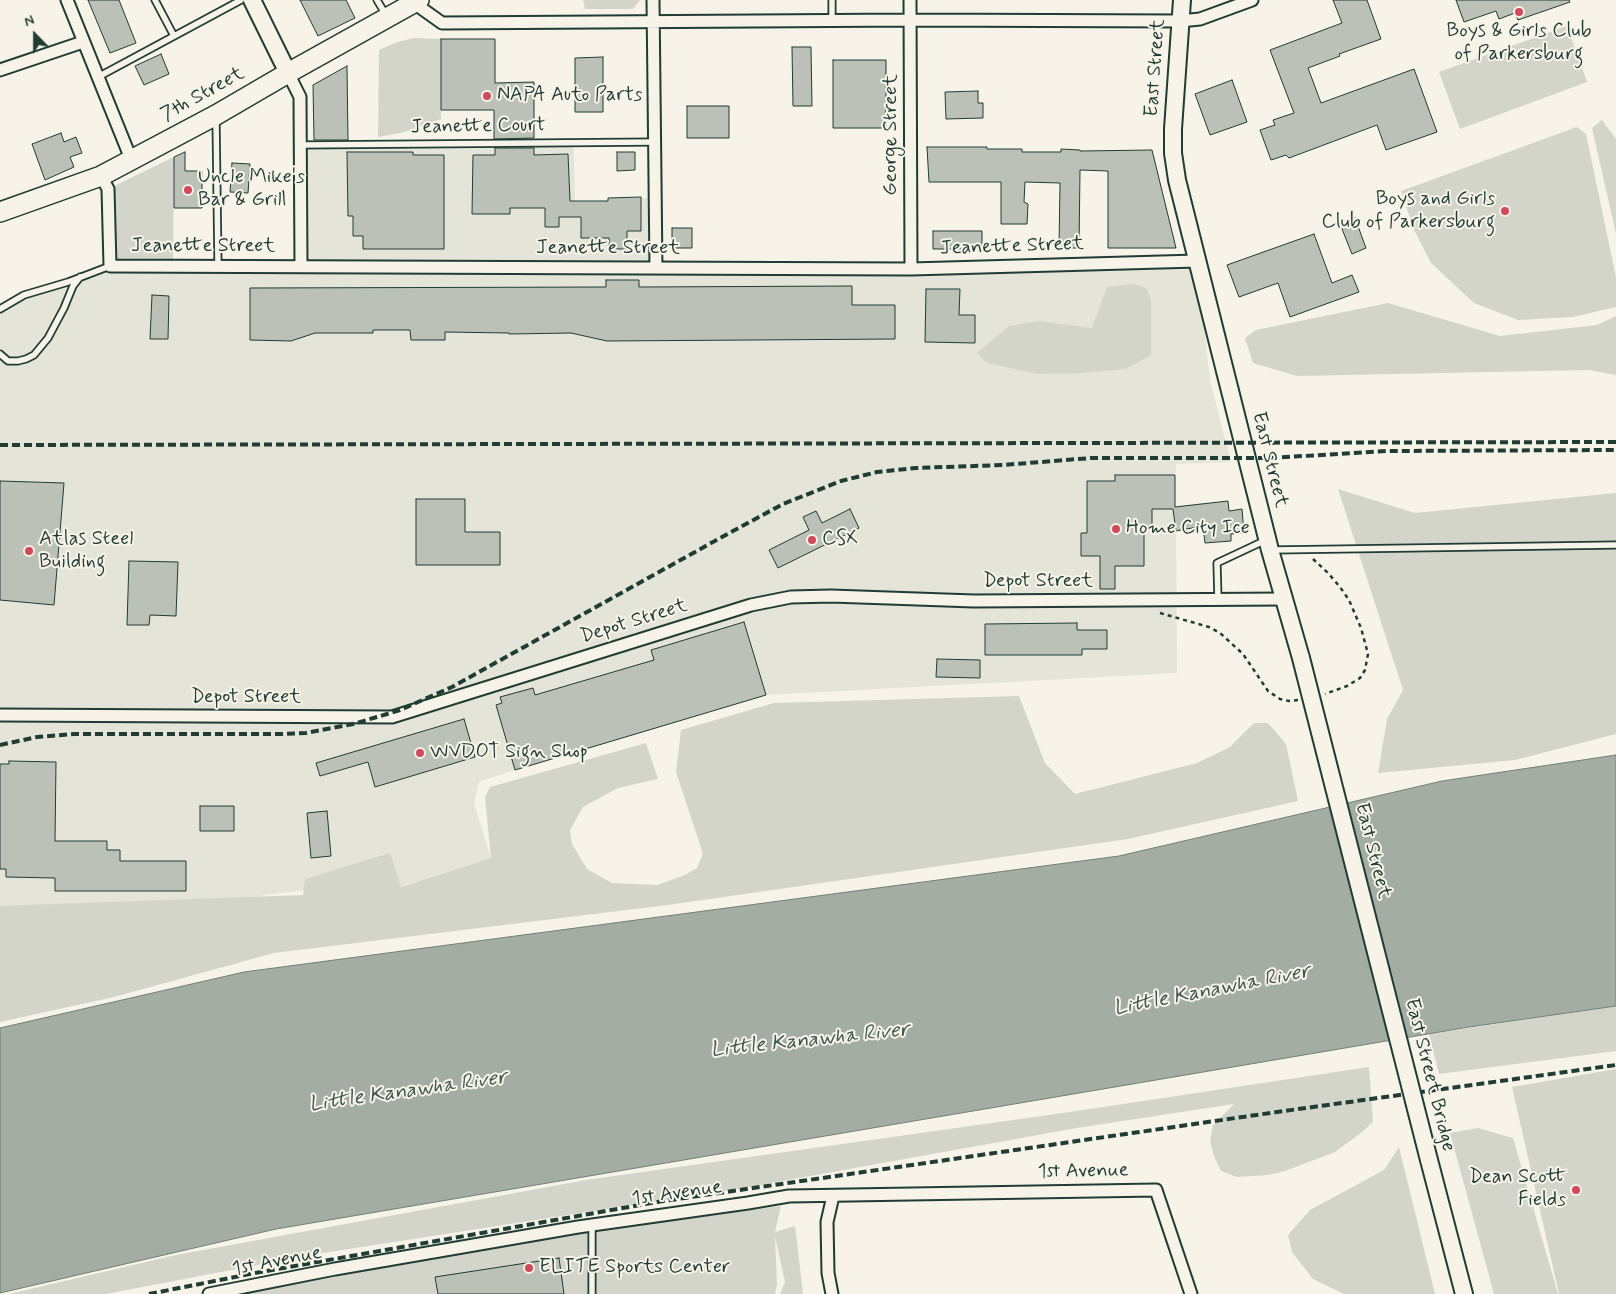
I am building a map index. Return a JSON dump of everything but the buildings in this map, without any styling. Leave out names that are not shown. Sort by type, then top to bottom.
[{"type":"main road","points":[[252,0],[288,73]]},
{"type":"main road","name":"East Street","points":[[1182,0],[1173,154],[1177,180],[1269,544],[1301,658],[1369,924]]},
{"type":"main road","name":"7th Street","points":[[0,212],[101,176],[216,115],[417,1]]},
{"type":"main road","name":"East Street Bridge","points":[[1369,924],[1464,1294]]},
{"type":"street","points":[[66,0],[131,159]]},
{"type":"street","points":[[653,0],[656,268]]},
{"type":"street","name":"George Street","points":[[910,0],[911,269]]},
{"type":"street","points":[[417,1],[442,23],[832,20],[1180,21],[1200,19],[1252,0]]},
{"type":"street","points":[[0,70],[83,42]]},
{"type":"street","points":[[288,73],[300,97],[301,266]]},
{"type":"street","name":"Jeanette Street","points":[[101,176],[108,189],[110,266],[911,269],[1196,261]]},
{"type":"street","name":"Depot Street","points":[[0,715],[392,717],[752,605],[791,597],[831,596],[974,601],[1284,599]]},
{"type":"street","name":"1st Avenue","points":[[209,1294],[592,1224],[789,1196],[1156,1190],[1191,1294]]},
{"type":"street","points":[[832,1196],[827,1222],[828,1272],[832,1294]]},
{"type":"lane","points":[[154,0],[174,36]]},
{"type":"lane","points":[[98,77],[241,0]]},
{"type":"lane","points":[[377,0],[388,18]]},
{"type":"lane","points":[[832,0],[832,20]]},
{"type":"lane","points":[[216,115],[218,266]]},
{"type":"lane","name":"Jeanette Court","points":[[300,145],[655,142]]},
{"type":"lane","points":[[0,309],[24,295],[110,266]]},
{"type":"lane","points":[[0,354],[8,361],[18,361],[34,355],[48,338],[73,286],[80,277]]},
{"type":"lane","points":[[1218,600],[1217,564],[1269,544],[1289,549],[1616,546]]},
{"type":"lane","points":[[592,1224],[592,1294]]},
{"type":"shaded area","points":[[583,0],[640,0],[633,9],[585,9]]},
{"type":"shaded area","points":[[1567,26],[1587,82],[1460,129],[1439,72]]},
{"type":"shaded area","points":[[413,38],[441,39],[441,119],[405,132],[378,137],[379,50]]},
{"type":"shaded area","points":[[1602,120],[1616,139],[1616,234],[1592,128]]},
{"type":"shaded area","name":"Boys and Girls Club of Parkersburg","points":[[1577,127],[1586,134],[1616,277],[1616,307],[1573,317],[1518,320],[1474,303],[1431,263],[1414,230],[1401,191]]},
{"type":"shaded area","points":[[574,143],[575,201],[608,201],[608,198],[656,198],[656,267],[1197,261],[1210,380],[1231,462],[1176,464],[1173,507],[1201,503],[1203,526],[1176,531],[1177,673],[766,695],[479,782],[474,803],[491,858],[400,887],[390,854],[305,890],[187,905],[0,906],[0,309],[24,295],[110,266],[301,266],[300,145]]},
{"type":"shaded area","points":[[174,157],[173,266],[110,266],[108,189]]},
{"type":"shaded area","points":[[1134,284],[1146,288],[1151,300],[1151,355],[1126,369],[1038,374],[987,363],[977,353],[1009,326],[1038,321],[1092,328],[1107,287]]},
{"type":"shaded area","points":[[1388,303],[1500,336],[1597,325],[1616,316],[1616,375],[1589,370],[1297,376],[1253,363],[1245,338],[1256,330]]},
{"type":"shaded area","points":[[1338,489],[1415,513],[1616,493],[1616,734],[1515,760],[1378,773],[1387,719],[1403,690]]},
{"type":"shaded area","points":[[1019,696],[1045,763],[1075,794],[1197,763],[1230,747],[1254,723],[1268,723],[1286,744],[1298,801],[1128,839],[668,905],[274,953],[114,997],[0,1022],[0,906],[303,895],[305,879],[390,853],[401,887],[491,858],[485,797],[490,787],[646,743],[658,779],[618,788],[583,807],[570,830],[572,844],[587,869],[612,883],[657,885],[685,875],[697,868],[703,854],[676,772],[681,730],[774,703]]},
{"type":"shaded area","points":[[1616,1006],[1616,1051],[1439,1074],[1429,1034]]},
{"type":"shaded area","points":[[1369,1067],[1373,1122],[1335,1152],[1285,1171],[1268,1175],[1237,1177],[1221,1171],[1210,1141],[1213,1125],[1234,1104],[1077,1128],[755,1186],[310,1255],[106,1294],[9,1294],[176,1255],[586,1180],[1070,1112]]},
{"type":"shaded area","name":"Dean Scott Fields","points":[[1616,1069],[1616,1294],[1559,1294],[1512,1087]]},
{"type":"shaded area","points":[[1478,1128],[1513,1138],[1558,1294],[1494,1294],[1450,1133]]},
{"type":"shaded area","points":[[1399,1147],[1435,1294],[1344,1294],[1313,1279],[1292,1252],[1288,1235],[1310,1210],[1384,1170]]},
{"type":"shaded area","points":[[781,1206],[775,1232],[795,1226],[803,1294],[780,1294],[785,1282],[775,1236],[777,1285],[775,1294],[238,1294],[590,1231]]},
{"type":"water","name":"Little Kanawha River","points":[[1616,755],[1616,1006],[1469,1027],[276,1229],[0,1293],[0,1028],[244,972],[1119,856],[1442,781]]},
{"type":"railway","points":[[0,445],[1616,442]]},
{"type":"railway","points":[[0,745],[37,737],[74,734],[306,733],[353,724],[400,710],[452,687],[783,504],[841,481],[877,472],[1091,458],[1271,458],[1386,451],[1616,450]]},
{"type":"railway","points":[[149,1294],[255,1273],[657,1202],[1616,1065]]},
{"type":"place","name":"Boys & Girls Club of Parkersburg","points":[[1519,12]]},
{"type":"place","name":"NAPA Auto Parts","points":[[487,96]]},
{"type":"place","name":"Uncle Mike's Bar & Grill","points":[[188,190]]},
{"type":"place","name":"Boys and Girls Club of Parkersburg","points":[[1505,211]]},
{"type":"place","name":"Home City Ice","points":[[1116,529]]},
{"type":"place","name":"CSX","points":[[812,540]]},
{"type":"place","name":"Atlas Steel Building","points":[[29,551]]},
{"type":"place","name":"WVDOT Sign Shop","points":[[420,753]]},
{"type":"place","name":"Dean Scott Fields","points":[[1576,1190]]},
{"type":"place","name":"ELITE Sports Center","points":[[529,1268]]}]
